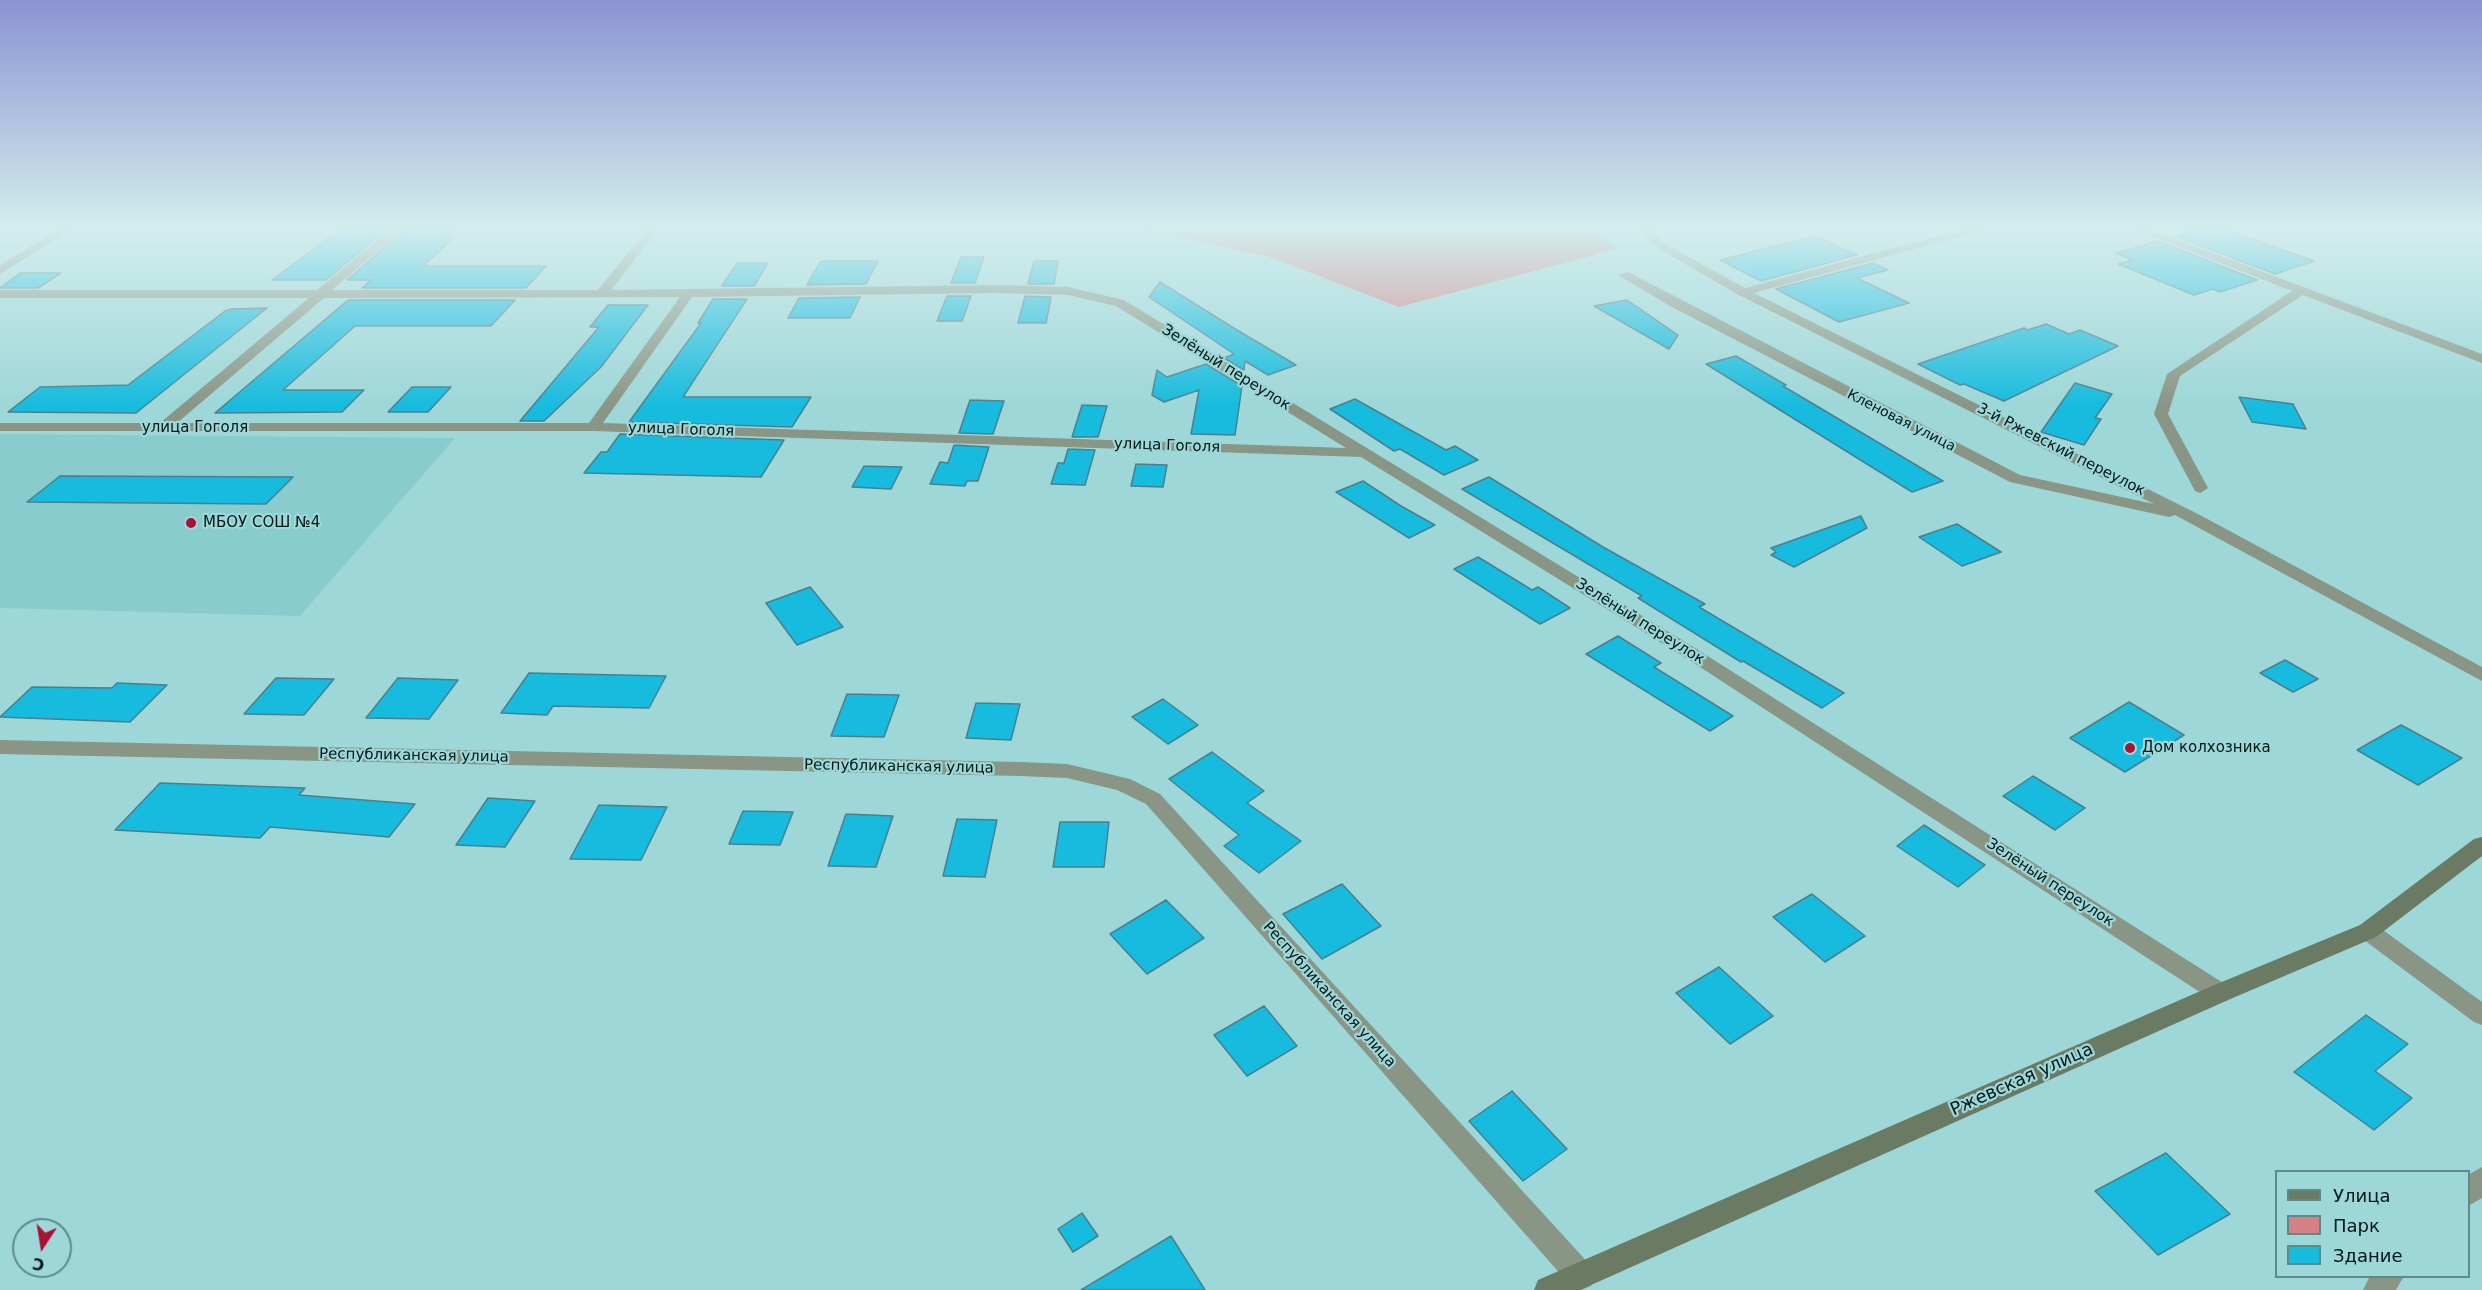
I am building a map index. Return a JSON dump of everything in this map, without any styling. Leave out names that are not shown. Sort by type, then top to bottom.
[{"type":"main road","name":"Ржевская улица","points":[[1548,1290],[2220,993],[2368,931],[2482,845]]},
{"type":"street","points":[[162,428],[329,286]]},
{"type":"street","points":[[601,294],[607,286]]},
{"type":"street","name":"Кленовая улица","points":[[1644,286],[2015,479],[2194,518]]},
{"type":"street","name":"3-й Ржевский переулок","points":[[1733,286],[2194,518],[2482,675]]},
{"type":"street","points":[[1743,292],[1764,286]]},
{"type":"street","points":[[2293,286],[2482,359]]},
{"type":"street","name":"Зелёный переулок","points":[[0,294],[688,294],[1017,290],[1068,291],[1120,303],[1689,652],[2220,993]]},
{"type":"street","points":[[2200,488],[2161,414],[2174,374],[2303,290]]},
{"type":"street","points":[[593,427],[688,294]]},
{"type":"street","name":"улица Гоголя","points":[[0,427],[593,427],[1362,453]]},
{"type":"street","name":"Республиканская улица","points":[[0,747],[1020,769],[1067,771],[1123,784],[1153,799],[1581,1276]]},
{"type":"street","points":[[2368,931],[2482,1015]]},
{"type":"street","points":[[2470,1193],[2482,1179]]},
{"type":"street","points":[[2378,1290],[2388,1278]]},
{"type":"shaded area","name":"МБОУ СОШ №4","points":[[0,434],[455,438],[300,616],[0,608]]},
{"type":"green space","points":[[1345,286],[1477,286],[1399,307]]},
{"type":"building","points":[[2,286],[41,286],[38,288],[0,288]]},
{"type":"building","points":[[364,286],[528,286],[526,288],[362,288]]},
{"type":"building","points":[[1157,286],[1167,286],[1296,365],[1268,375],[1245,361],[1244,370],[1224,358],[1234,354],[1149,297]]},
{"type":"building","points":[[1786,286],[1874,286],[1909,303],[1839,322],[1776,289]]},
{"type":"building","points":[[2172,286],[2238,286],[2220,292],[2213,289],[2194,295]]},
{"type":"building","points":[[947,296],[971,296],[962,321],[937,321]]},
{"type":"building","points":[[1025,296],[1051,297],[1046,323],[1018,323]]},
{"type":"building","points":[[860,297],[850,318],[788,318],[799,298]]},
{"type":"building","points":[[713,299],[747,299],[683,397],[811,397],[792,427],[629,422],[701,323],[698,323]]},
{"type":"building","points":[[348,300],[515,300],[491,326],[355,326],[283,390],[364,390],[342,412],[215,413]]},
{"type":"building","points":[[1627,300],[1678,335],[1669,349],[1594,306]]},
{"type":"building","points":[[608,305],[648,305],[601,367],[544,421],[520,421],[599,327],[590,327]]},
{"type":"building","points":[[267,308],[136,413],[8,412],[40,387],[128,385],[225,311]]},
{"type":"building","points":[[2046,324],[2069,334],[2080,330],[2118,346],[2004,401],[1964,384],[1960,385],[1918,364],[2024,328],[2028,330]]},
{"type":"building","points":[[1736,356],[1943,481],[1912,492],[1706,364]]},
{"type":"building","points":[[1206,364],[1242,386],[1235,435],[1191,434],[1199,390],[1164,402],[1152,395],[1157,370],[1167,377]]},
{"type":"building","points":[[2075,383],[2112,394],[2095,418],[2101,419],[2084,445],[2041,432]]},
{"type":"building","points":[[412,387],[451,387],[428,412],[388,412]]},
{"type":"building","points":[[2239,397],[2293,404],[2306,429],[2252,422]]},
{"type":"building","points":[[1355,399],[1446,450],[1455,446],[1478,460],[1444,475],[1400,449],[1394,451],[1330,409]]},
{"type":"building","points":[[970,400],[1004,401],[993,434],[959,433]]},
{"type":"building","points":[[1082,405],[1107,406],[1098,437],[1072,437]]},
{"type":"building","points":[[620,434],[784,440],[761,477],[584,473],[601,452],[607,452]]},
{"type":"building","points":[[954,445],[989,447],[978,481],[967,481],[965,486],[930,484],[940,462],[948,463]]},
{"type":"building","points":[[1068,449],[1095,450],[1085,485],[1051,484],[1058,463],[1064,463]]},
{"type":"building","points":[[1136,464],[1167,465],[1163,487],[1131,486]]},
{"type":"building","points":[[864,466],[902,467],[891,489],[852,487]]},
{"type":"building","points":[[60,476],[293,477],[266,504],[27,502]]},
{"type":"building","points":[[1489,477],[1603,547],[1705,604],[1699,607],[1844,693],[1822,708],[1743,661],[1741,662],[1638,598],[1642,596],[1462,489]]},
{"type":"building","points":[[1363,481],[1435,525],[1409,538],[1336,492]]},
{"type":"building","points":[[1861,516],[1867,528],[1794,567],[1771,555],[1776,552],[1771,548]]},
{"type":"building","points":[[1957,524],[2001,552],[1962,566],[1919,537]]},
{"type":"building","points":[[1478,557],[1532,590],[1538,587],[1570,608],[1540,624],[1454,569]]},
{"type":"building","points":[[810,587],[843,627],[797,645],[766,603]]},
{"type":"building","points":[[1618,636],[1661,663],[1654,667],[1733,716],[1710,731],[1586,654]]},
{"type":"building","points":[[2285,660],[2318,679],[2293,692],[2260,673]]},
{"type":"building","points":[[529,673],[666,676],[649,708],[553,706],[547,715],[501,713]]},
{"type":"building","points":[[276,678],[334,679],[304,715],[244,714]]},
{"type":"building","points":[[398,678],[458,680],[429,719],[366,718]]},
{"type":"building","points":[[117,683],[167,685],[130,722],[0,717],[32,687],[112,688]]},
{"type":"building","points":[[847,694],[899,695],[884,737],[831,736]]},
{"type":"building","points":[[1163,699],[1198,725],[1168,744],[1132,717]]},
{"type":"building","points":[[2129,702],[2184,735],[2125,772],[2070,738]]},
{"type":"building","points":[[976,703],[1020,704],[1011,740],[966,738]]},
{"type":"building","points":[[2401,725],[2462,758],[2418,785],[2357,750]]},
{"type":"building","points":[[1212,752],[1264,791],[1247,803],[1301,841],[1259,873],[1224,846],[1239,835],[1169,779]]},
{"type":"building","points":[[2033,776],[2085,808],[2055,830],[2003,796]]},
{"type":"building","points":[[160,783],[305,788],[299,795],[415,804],[389,837],[270,827],[260,838],[115,830]]},
{"type":"building","points":[[488,798],[535,801],[505,847],[456,845]]},
{"type":"building","points":[[599,805],[667,807],[641,860],[570,859]]},
{"type":"building","points":[[743,811],[793,812],[780,845],[729,844]]},
{"type":"building","points":[[846,814],[893,816],[876,867],[828,866]]},
{"type":"building","points":[[957,819],[997,820],[985,877],[943,876]]},
{"type":"building","points":[[1060,822],[1109,822],[1104,867],[1053,867]]},
{"type":"building","points":[[1924,825],[1985,865],[1958,887],[1897,846]]},
{"type":"building","points":[[1342,884],[1381,926],[1322,959],[1283,914]]},
{"type":"building","points":[[1812,894],[1865,936],[1825,962],[1773,917]]},
{"type":"building","points":[[1166,900],[1204,938],[1147,974],[1110,934]]},
{"type":"building","points":[[1719,967],[1773,1016],[1730,1044],[1676,993]]},
{"type":"building","points":[[1264,1006],[1297,1046],[1247,1076],[1214,1035]]},
{"type":"building","points":[[2366,1015],[2408,1044],[2375,1071],[2412,1098],[2374,1130],[2294,1072]]},
{"type":"building","points":[[1512,1091],[1567,1149],[1523,1181],[1469,1121]]},
{"type":"building","points":[[2166,1153],[2230,1214],[2158,1255],[2095,1191]]},
{"type":"building","points":[[1082,1213],[1098,1236],[1073,1252],[1058,1229]]},
{"type":"building","points":[[1171,1236],[1205,1290],[1081,1290]]},
{"type":"place","name":"МБОУ СОШ №4","points":[[191,523]]},
{"type":"place","name":"Дом колхозника","points":[[2130,748]]}]
